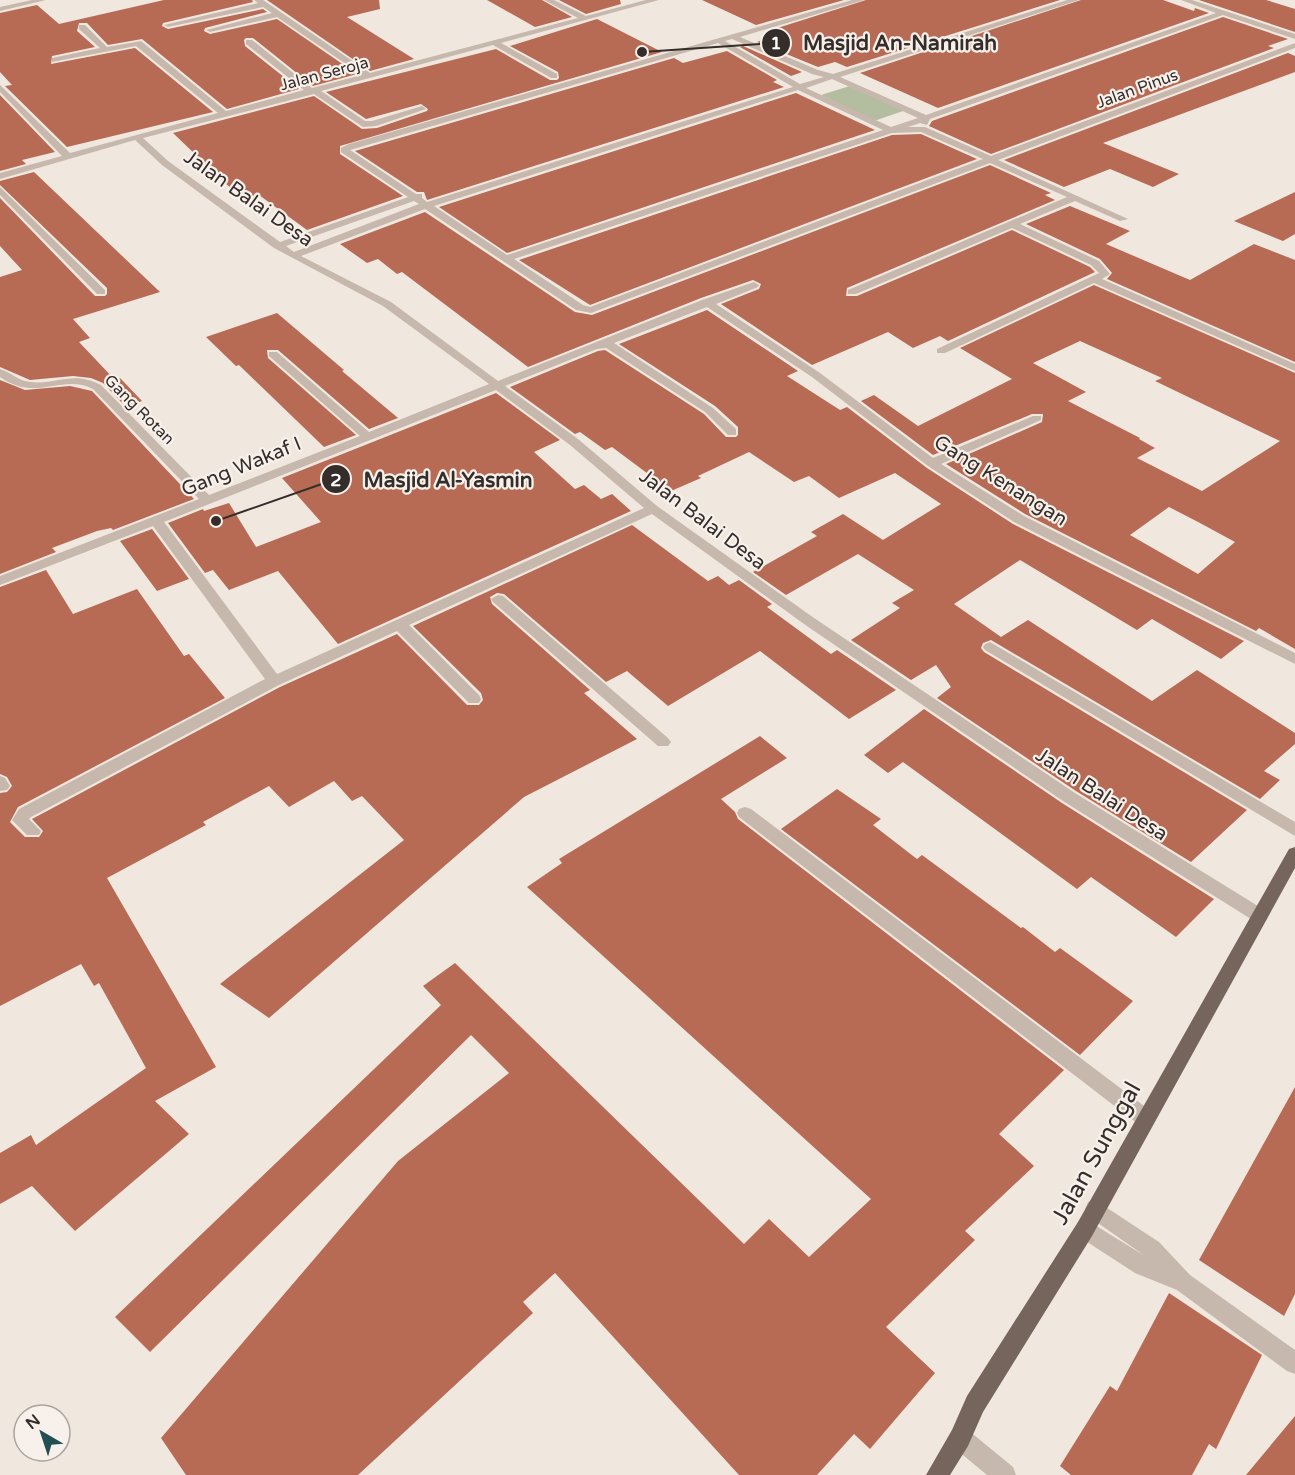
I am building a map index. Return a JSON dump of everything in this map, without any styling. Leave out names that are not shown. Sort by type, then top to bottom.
[{"type":"main road","name":"Jalan Sunggal","points":[[937,1475],[960,1438],[975,1404],[1085,1229],[1295,853]]},
{"type":"street","points":[[0,9],[41,0]]},
{"type":"street","points":[[548,0],[586,19]]},
{"type":"street","name":"Jalan Seroja","points":[[0,176],[137,137],[655,0]]},
{"type":"street","points":[[860,0],[344,150],[414,198],[425,200],[507,258],[891,130],[1222,13]]},
{"type":"street","points":[[447,188],[1046,0]]},
{"type":"street","points":[[293,256],[425,200],[623,143],[1075,0]]},
{"type":"street","points":[[1185,0],[1295,37]]},
{"type":"street","points":[[168,25],[261,2],[370,77]]},
{"type":"street","points":[[210,30],[279,14]]},
{"type":"street","points":[[994,17],[1006,21]]},
{"type":"street","points":[[82,27],[105,49]]},
{"type":"street","points":[[733,36],[815,72],[832,76],[926,118]]},
{"type":"street","points":[[718,41],[790,80],[798,87],[891,130],[922,129],[1123,219]]},
{"type":"street","points":[[249,42],[313,91],[363,124],[373,124],[422,109]]},
{"type":"street","points":[[54,60],[139,43],[224,114]]},
{"type":"street","points":[[495,43],[554,76]]},
{"type":"street","name":"Jalan Pinus","points":[[507,258],[580,308],[591,310],[1295,45]]},
{"type":"street","points":[[0,87],[68,157]]},
{"type":"street","points":[[922,129],[926,118]]},
{"type":"street","name":"Jalan Balai Desa","points":[[137,137],[165,163],[278,246],[387,304],[574,442],[653,509],[809,621],[1068,797],[1260,916]]},
{"type":"street","points":[[612,138],[623,143]]},
{"type":"street","points":[[0,190],[101,292]]},
{"type":"street","points":[[278,246],[414,198]]},
{"type":"street","points":[[852,292],[1073,198]]},
{"type":"street","points":[[941,351],[1100,277],[1103,269],[1095,263],[1012,224]]},
{"type":"street","points":[[1100,277],[1268,351],[1295,368]]},
{"type":"street","name":"Gang Wakaf I","points":[[0,581],[156,521],[584,349],[603,344],[754,285]]},
{"type":"street","name":"Gang Kenangan","points":[[706,302],[816,375],[932,462],[1019,519],[1295,659]]},
{"type":"street","points":[[603,344],[614,348],[695,400],[732,432]]},
{"type":"street","points":[[1268,351],[1295,358]]},
{"type":"street","points":[[273,354],[367,436]]},
{"type":"street","name":"Gang Rotan","points":[[0,372],[18,383],[30,386],[73,380],[88,381],[97,387],[207,500]]},
{"type":"street","points":[[932,462],[954,452],[981,444],[1037,418]]},
{"type":"street","points":[[33,831],[20,820],[26,813],[173,733],[274,681],[653,509]]},
{"type":"street","points":[[156,521],[274,681]]},
{"type":"street","points":[[498,599],[663,742]]},
{"type":"street","points":[[399,624],[474,699]]},
{"type":"street","points":[[990,648],[1295,830]]},
{"type":"street","points":[[745,813],[1145,1118]]},
{"type":"street","points":[[1095,1209],[1152,1249],[1183,1282],[1295,1363]]},
{"type":"street","points":[[1085,1229],[1142,1266],[1183,1282]]},
{"type":"street","points":[[960,1438],[1005,1475]]},
{"type":"green space","points":[[853,85],[906,110],[874,121],[821,95]]},
{"type":"building","points":[[164,0],[252,0],[253,2],[163,23],[162,26],[168,29],[263,9],[267,12],[205,28],[204,31],[210,34],[277,19],[357,74],[313,86],[253,38],[246,38],[245,46],[299,89],[227,109],[142,39],[108,45],[87,23],[79,23],[77,31],[95,47],[52,56],[51,64],[135,48],[213,112],[67,147],[5,86],[12,85],[0,72],[0,13],[37,5],[59,24]]},
{"type":"building","points":[[267,0],[379,0],[380,9],[347,17],[414,59],[370,71]]},
{"type":"building","points":[[487,0],[542,0],[572,17],[535,27]]},
{"type":"building","points":[[559,0],[620,0],[621,4],[586,14]]},
{"type":"building","points":[[702,0],[844,0],[756,25]]},
{"type":"building","points":[[866,0],[1060,0],[847,67],[835,62],[818,67],[757,42],[777,35],[768,31]]},
{"type":"building","points":[[1081,0],[1163,0],[1194,11],[1195,8],[1209,13],[938,108],[860,73]]},
{"type":"building","points":[[1199,0],[1266,0],[1295,9],[1295,32]]},
{"type":"building","points":[[1223,17],[1288,39],[1268,46],[1274,48],[991,154],[929,126],[932,121]]},
{"type":"building","points":[[597,19],[662,52],[340,146],[340,154],[403,196],[307,230],[259,195],[244,199],[173,133],[314,96],[362,129],[377,128],[428,109],[421,104],[366,119],[326,92],[496,49],[550,80],[557,80],[558,72],[510,46]]},
{"type":"building","points":[[743,46],[802,72],[791,76],[740,47]]},
{"type":"building","points":[[727,51],[777,80],[773,82],[784,87],[427,200],[424,192],[417,192],[355,151],[674,58],[683,63]]},
{"type":"building","points":[[1288,53],[1295,56],[1295,72],[1103,143],[1179,174],[1153,187],[1110,169],[1064,187],[1004,160]]},
{"type":"building","points":[[796,93],[875,130],[507,253],[439,207]]},
{"type":"building","points":[[0,95],[55,152],[22,160],[26,164],[0,171]]},
{"type":"building","points":[[921,134],[977,159],[590,305],[519,260],[892,135]]},
{"type":"building","points":[[990,165],[1051,193],[1045,195],[1055,200],[847,288],[846,296],[857,296],[1012,230],[1090,267],[1095,272],[948,341],[940,336],[913,348],[888,332],[812,365],[721,304],[759,289],[761,284],[753,280],[701,298],[528,367],[402,272],[397,274],[378,259],[367,263],[340,244],[425,212],[575,312],[592,315]]},
{"type":"building","points":[[34,172],[160,292],[73,319],[90,338],[79,342],[115,380],[120,378],[142,401],[126,407],[103,383],[91,378],[73,376],[30,380],[0,367],[0,277],[22,270],[0,246],[0,198],[95,296],[107,294],[107,288],[0,185],[0,181]]},
{"type":"building","points":[[1295,192],[1295,234],[1283,241],[1234,221]]},
{"type":"building","points":[[1070,206],[1130,231],[1106,244],[1190,280],[1254,244],[1295,260],[1295,362],[1107,279],[1112,273],[1100,259],[1026,224]]},
{"type":"building","points":[[1094,285],[1295,373],[1295,649],[1259,628],[1256,631],[1025,514],[946,464],[1042,422],[1043,414],[1032,414],[933,455],[861,401],[874,395],[918,426],[1012,379],[960,348]],"holes":[[[1080,341],[1162,378],[1155,381],[1280,441],[1202,491],[1137,458],[1155,448],[1068,401],[1086,392],[1033,363]],[[1169,507],[1200,523],[1235,542],[1198,574],[1130,535]]]},
{"type":"building","points":[[707,310],[798,371],[787,376],[840,410],[847,407],[927,468],[1013,524],[1244,641],[1221,659],[1152,619],[1137,630],[1020,560],[954,604],[1001,637],[1028,620],[1152,701],[1197,670],[1295,733],[1295,744],[1264,771],[1280,780],[1260,799],[991,640],[983,643],[981,648],[984,652],[1247,810],[1191,862],[1076,791],[937,698],[951,687],[936,665],[911,680],[851,640],[900,608],[892,603],[914,590],[858,554],[786,595],[753,572],[817,536],[811,532],[843,514],[883,540],[941,504],[895,473],[839,498],[809,476],[794,482],[749,452],[671,491],[612,447],[605,450],[580,432],[575,434],[510,387],[605,350],[704,414],[726,437],[736,437],[738,427],[715,406],[619,344]]},
{"type":"building","points":[[277,313],[398,418],[369,429],[278,350],[267,350],[268,358],[356,435],[324,447],[239,365],[236,366],[206,337]]},
{"type":"building","points":[[0,380],[25,390],[70,386],[92,391],[194,499],[113,530],[111,528],[97,531],[52,548],[56,552],[0,574]]},
{"type":"building","points":[[496,393],[560,440],[534,452],[575,489],[584,485],[601,499],[612,494],[631,511],[338,644],[278,571],[229,590],[213,570],[205,573],[168,523],[203,509],[204,511],[229,503],[256,547],[321,522],[282,478]]},
{"type":"building","points":[[632,525],[708,581],[718,576],[729,585],[739,580],[772,604],[767,607],[831,654],[837,650],[896,690],[849,719],[760,651],[668,706],[627,671],[606,682],[504,594],[497,593],[490,597],[492,604],[590,690],[584,693],[637,739],[524,797],[269,1018],[220,984],[404,840],[362,796],[352,801],[334,781],[289,807],[269,786],[203,822],[206,825],[107,878],[216,1067],[155,1101],[189,1134],[75,1231],[32,1186],[0,1204],[0,1153],[31,1135],[36,1145],[146,1068],[99,983],[94,986],[81,964],[0,1006],[0,793],[7,792],[12,786],[7,777],[0,774],[0,587],[46,570],[73,614],[137,589],[184,656],[189,654],[225,698],[18,807],[10,822],[25,837],[39,837],[43,831],[32,819],[280,687],[397,634],[467,705],[479,705],[483,700],[481,693],[413,626]]},
{"type":"building","points":[[152,529],[189,579],[157,591],[120,541]]},
{"type":"building","points":[[924,709],[1062,803],[1214,899],[1176,937],[1091,877],[1077,889],[903,762],[888,773],[864,755]]},
{"type":"building","points":[[760,736],[787,758],[721,799],[735,812],[738,819],[1064,1070],[999,1134],[1034,1166],[965,1231],[975,1240],[886,1327],[935,1373],[870,1449],[854,1434],[817,1475],[739,1475],[555,1273],[523,1302],[533,1313],[358,1475],[186,1475],[161,1438],[398,1161],[509,1073],[471,1035],[150,1352],[115,1317],[441,1005],[423,986],[455,963],[744,1244],[769,1219],[809,1257],[871,1199],[527,887],[562,863],[559,859]]},
{"type":"building","points":[[837,789],[881,819],[873,825],[917,859],[922,855],[1055,952],[1060,948],[1133,1001],[1080,1055],[781,829]]},
{"type":"building","points":[[1295,1087],[1295,1294],[1284,1316],[1199,1260]]},
{"type":"building","points":[[1169,1293],[1262,1355],[1216,1449],[1209,1444],[1192,1475],[1071,1475],[1060,1466],[1110,1386],[1117,1391]]},
{"type":"building","points":[[1295,1416],[1295,1475],[1246,1475]]},
{"type":"place","name":"Masjid An-Namirah","points":[[642,52]]},
{"type":"place","name":"Masjid Al-Yasmin","points":[[216,521]]}]
